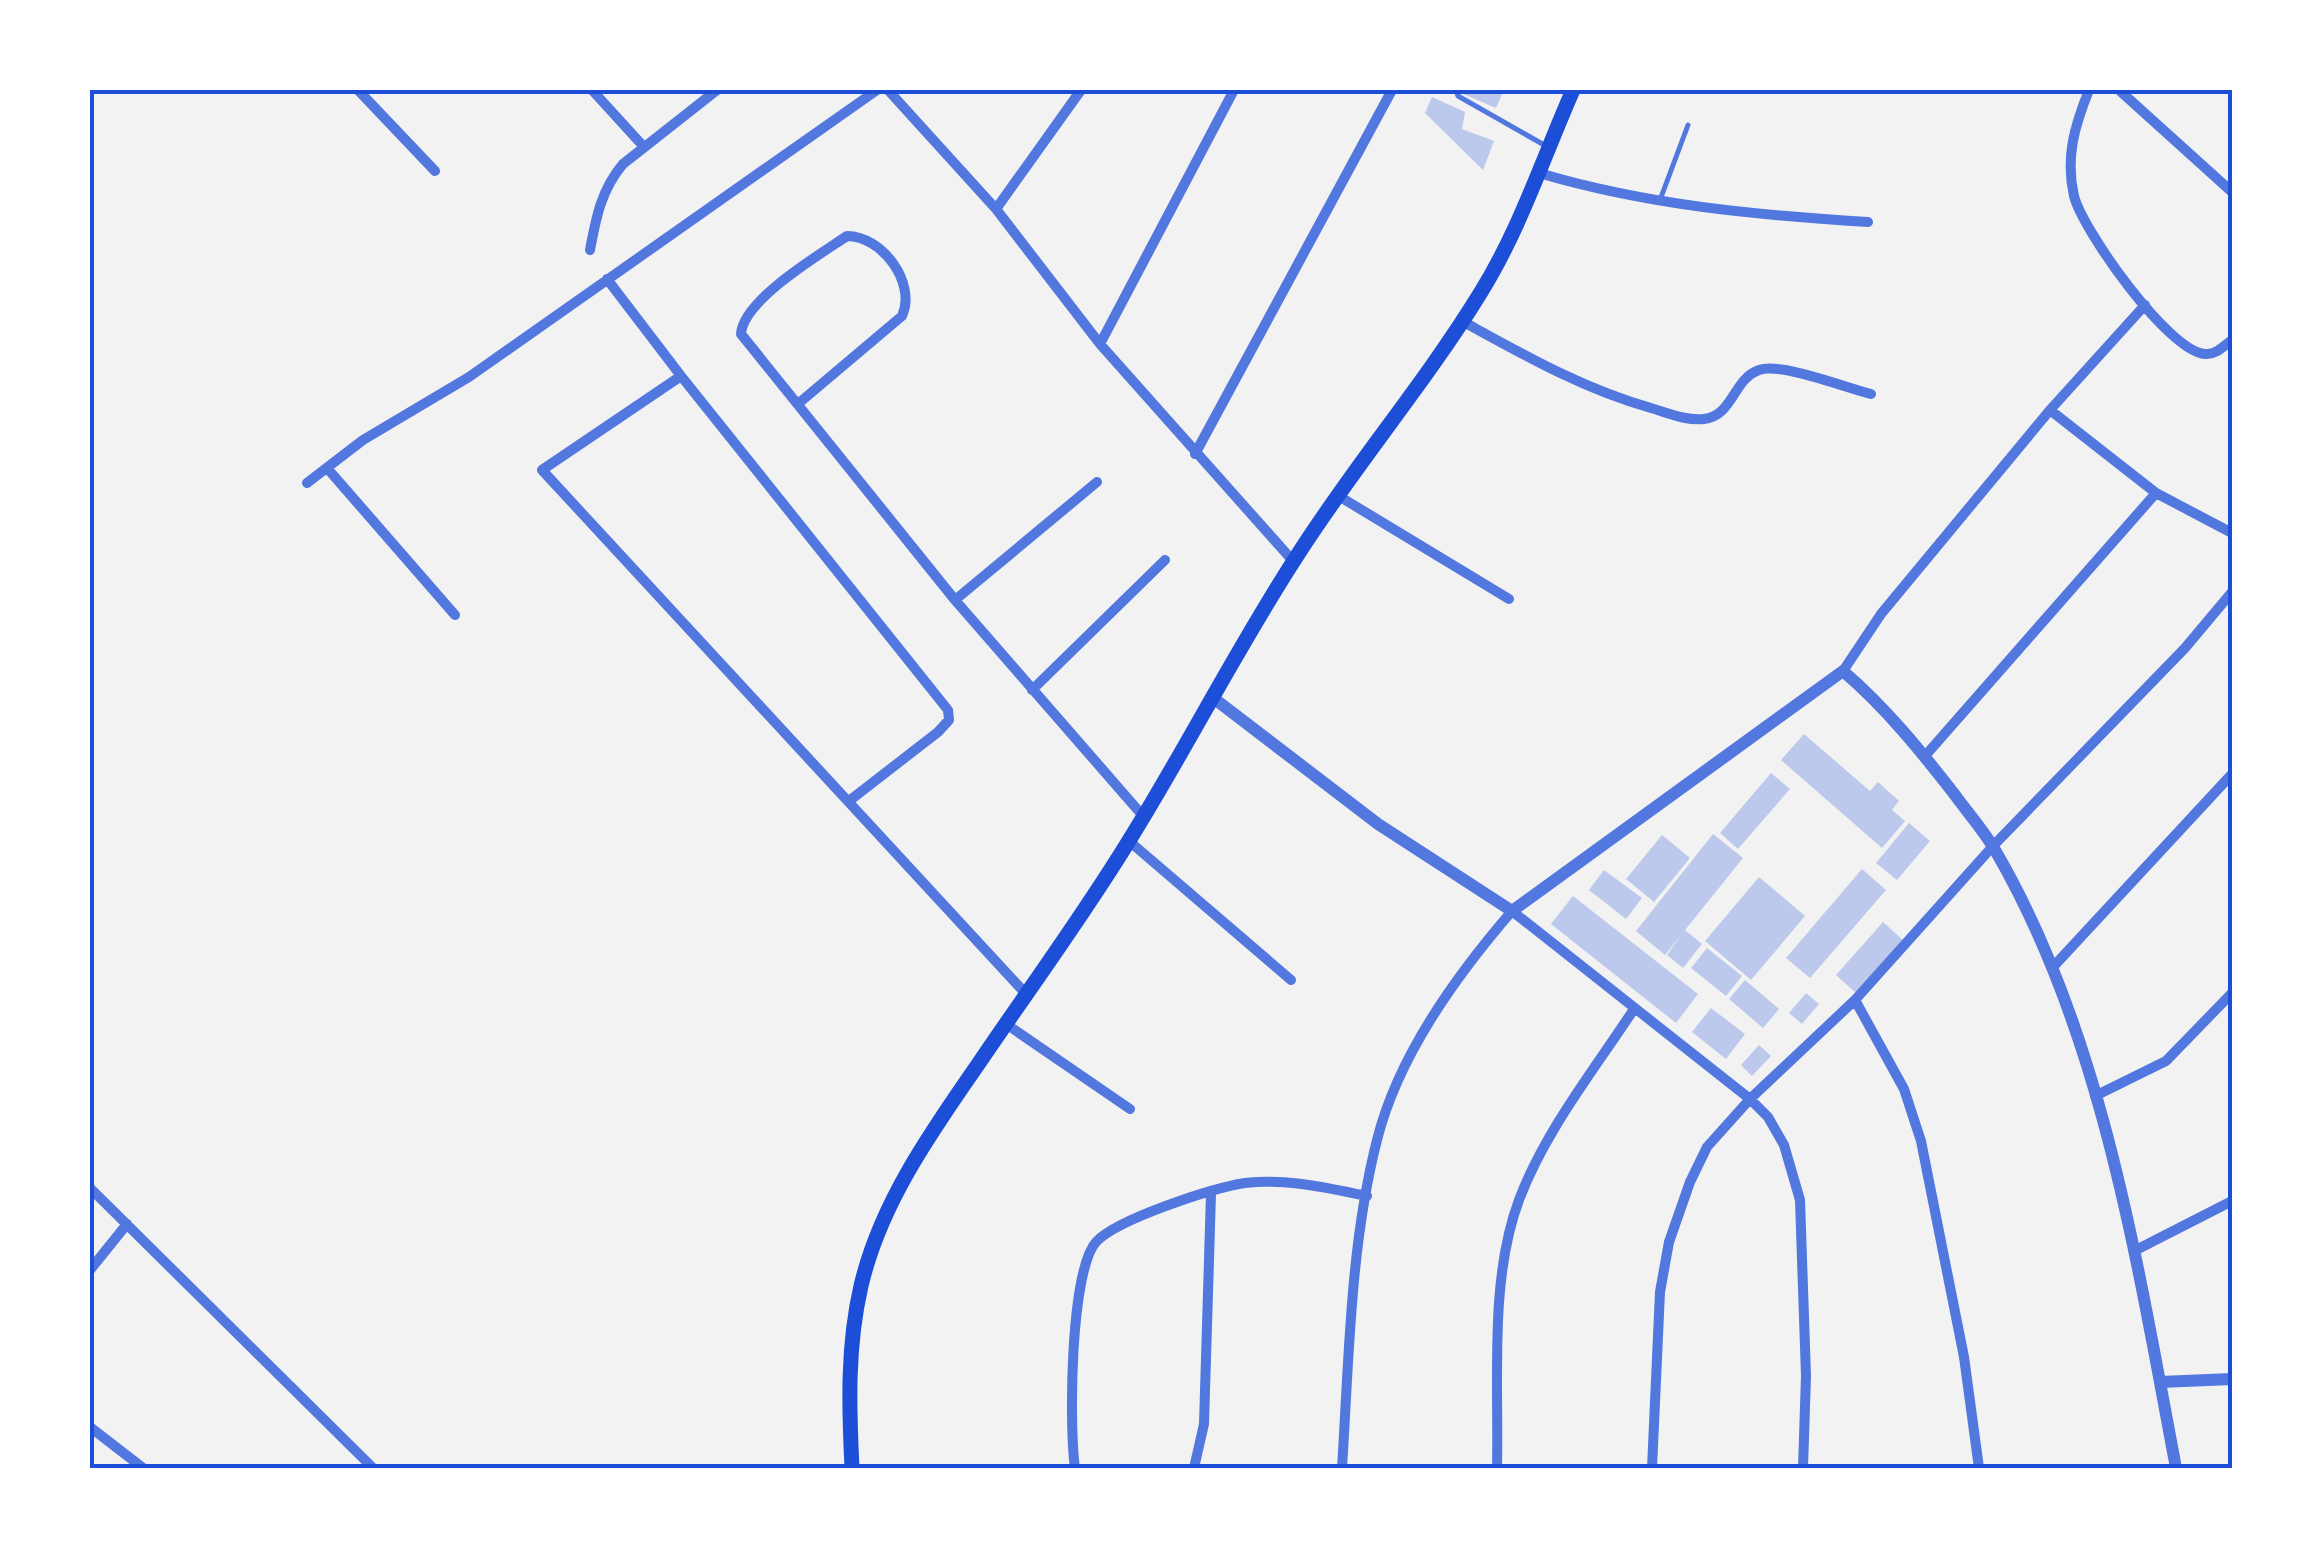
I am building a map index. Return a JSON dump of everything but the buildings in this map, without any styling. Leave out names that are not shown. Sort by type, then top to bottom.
[{"type":"main road","points":[[852,1468],[853,1324],[862,1281],[888,1210],[916,1158],[1129,841],[1293,561],[1462,322],[1514,232],[1570,91]]},
{"type":"street","points":[[358,90],[435,171]]},
{"type":"street","points":[[592,90],[644,147]]},
{"type":"street","points":[[590,250],[599,204],[622,164],[717,90]]},
{"type":"street","points":[[307,484],[363,440],[469,376],[877,90]]},
{"type":"street","points":[[888,90],[996,209],[1100,344],[1293,561]]},
{"type":"street","points":[[996,209],[1081,90]]},
{"type":"street","points":[[1100,344],[1234,90]]},
{"type":"street","points":[[1196,454],[1392,90]]},
{"type":"street","points":[[2089,90],[2072,131],[2071,175],[2082,219],[2145,305],[2180,342],[2211,354],[2232,340]]},
{"type":"street","points":[[2119,90],[2232,192]]},
{"type":"street","points":[[1539,174],[1658,203],[1744,214],[1868,222]]},
{"type":"street","points":[[798,402],[902,316],[908,303],[905,286],[890,261],[875,244],[860,236],[847,236],[769,293],[742,323],[741,334],[955,600],[1143,816]]},
{"type":"street","points":[[607,279],[950,715],[938,732],[849,801]]},
{"type":"street","points":[[1342,1468],[1352,1298],[1377,1139],[1394,1092],[1454,984],[1512,911],[1843,671],[1881,614],[2050,410],[2145,305]]},
{"type":"street","points":[[1462,322],[1555,372],[1610,396],[1690,420],[1716,417],[1746,377],[1765,368],[1871,394]]},
{"type":"street","points":[[680,376],[542,470],[1026,994]]},
{"type":"street","points":[[2050,410],[2156,493],[2232,534]]},
{"type":"street","points":[[327,468],[455,616]]},
{"type":"street","points":[[955,600],[1097,482]]},
{"type":"street","points":[[1925,756],[2156,493]]},
{"type":"street","points":[[1337,496],[1510,599]]},
{"type":"street","points":[[1032,690],[1165,560]]},
{"type":"street","points":[[1652,1468],[1660,1292],[1669,1242],[1690,1182],[1708,1147],[1750,1099],[1855,1000],[1993,846],[2123,715],[2232,592]]},
{"type":"street","points":[[1843,671],[1874,698],[1925,756],[1993,846],[2053,968],[2095,1096],[2134,1251],[2176,1468]]},
{"type":"street","points":[[1212,697],[1378,824],[1512,911],[1750,1099],[1768,1118],[1784,1145],[1800,1200],[1806,1376],[1802,1468]]},
{"type":"street","points":[[2053,968],[2232,774]]},
{"type":"street","points":[[1129,841],[1291,980]]},
{"type":"street","points":[[2095,1096],[2166,1061],[2232,993]]},
{"type":"street","points":[[1855,1000],[1904,1090],[1920,1142],[1964,1358],[1979,1468]]},
{"type":"street","points":[[1497,1468],[1501,1287],[1518,1202],[1554,1131],[1634,1009]]},
{"type":"street","points":[[1006,1024],[1130,1109]]},
{"type":"street","points":[[1075,1468],[1075,1304],[1095,1243],[1121,1223],[1243,1184],[1316,1186],[1366,1196]]},
{"type":"street","points":[[90,1188],[373,1468]]},
{"type":"street","points":[[1194,1468],[1204,1424],[1210,1194]]},
{"type":"street","points":[[2134,1251],[2232,1201]]},
{"type":"street","points":[[90,1270],[127,1224]]},
{"type":"street","points":[[2160,1382],[2232,1379]]},
{"type":"street","points":[[90,1427],[143,1468]]},
{"type":"lane","points":[[1456,90],[1458,96],[1549,148]]},
{"type":"lane","points":[[1658,203],[1688,125]]}]
